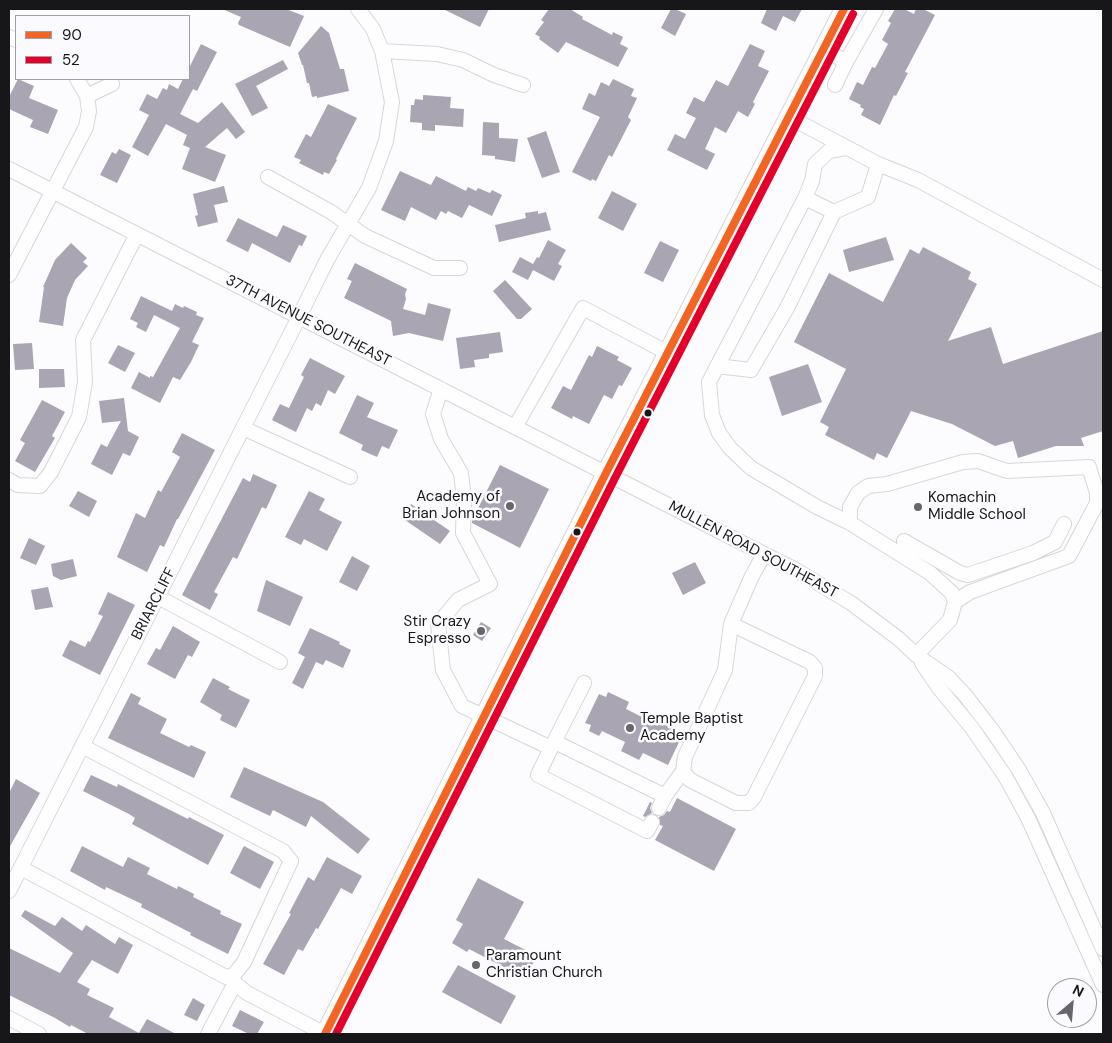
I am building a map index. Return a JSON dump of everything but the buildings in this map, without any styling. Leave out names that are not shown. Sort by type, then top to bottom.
[{"type":"main road","points":[[325,1034],[606,473],[844,9]]},
{"type":"street","name":"BRIARCLIFF","points":[[9,891],[327,260],[369,188],[386,142],[392,102],[382,51],[373,29],[358,9]]},
{"type":"street","points":[[835,85],[876,9]]},
{"type":"street","points":[[824,49],[846,62]]},
{"type":"street","points":[[382,51],[437,54],[463,60],[494,75],[523,85]]},
{"type":"street","points":[[10,270],[86,127],[89,111],[87,96],[78,80]]},
{"type":"street","points":[[87,96],[112,84]]},
{"type":"street","points":[[789,117],[878,164],[918,180],[1103,280]]},
{"type":"street","points":[[846,148],[830,151],[815,164],[812,181],[805,198],[709,382],[712,415],[719,432],[730,448],[751,468],[817,507],[850,523],[930,574],[952,593],[956,602]]},
{"type":"street","points":[[717,366],[751,370],[786,308],[834,212],[868,197],[878,164]]},
{"type":"street","name":"37TH AVENUE SOUTHEAST","points":[[9,169],[606,473]]},
{"type":"street","points":[[268,177],[331,212],[365,236],[434,268],[460,268]]},
{"type":"street","points":[[805,198],[834,212]]},
{"type":"street","points":[[9,480],[18,485],[40,486],[51,472],[79,418],[85,382],[83,340],[137,234]]},
{"type":"street","points":[[516,427],[583,308],[668,353]]},
{"type":"street","points":[[441,389],[433,414],[441,440],[461,473],[464,499],[464,533],[490,584],[458,600],[438,624],[443,670],[462,706],[553,745],[662,802],[683,771],[685,757],[725,670],[731,624],[751,578],[764,554]]},
{"type":"street","points":[[244,428],[350,477]]},
{"type":"street","points":[[850,523],[850,507],[858,493],[868,486],[887,484],[963,462],[978,461],[1008,471],[1089,467],[1100,492],[1097,503],[1069,556],[970,592],[956,602],[950,620],[916,655]]},
{"type":"street","name":"MULLEN ROAD SOUTHEAST","points":[[606,473],[796,570],[851,603],[899,639],[916,655],[948,677],[965,695],[992,730],[1019,770],[1042,813],[1103,949]]},
{"type":"street","points":[[904,541],[960,573],[968,575],[1033,553],[1055,542],[1064,524]]},
{"type":"street","points":[[158,597],[280,662]]},
{"type":"street","points":[[683,771],[690,780],[736,803],[749,803],[754,797],[815,676],[815,668],[810,662],[731,624]]},
{"type":"street","name":"MULLEN ROAD SOUTHEAST","points":[[916,655],[939,688],[972,728],[1005,776],[1032,827],[1103,985]]},
{"type":"street","points":[[584,683],[538,775],[647,831],[652,822]]},
{"type":"street","points":[[82,746],[283,851],[291,861],[244,962],[233,976],[208,1034]]},
{"type":"street","points":[[21,868],[232,980],[248,993],[325,1034]]},
{"type":"street","points":[[9,1018],[39,1034]]},
{"type":"transit line","name":"90","points":[[325,1034],[606,473],[844,9]]},
{"type":"transit line","name":"52","points":[[336,1034],[615,478],[853,14]]},
{"type":"place","name":"Academy of Brian Johnson","points":[[510,506]]},
{"type":"place","name":"Komachin Middle School","points":[[918,507]]},
{"type":"place","name":"Stir Crazy Espresso","points":[[481,631]]},
{"type":"place","name":"Temple Baptist Academy","points":[[630,728]]},
{"type":"place","name":"Paramount Christian Church","points":[[476,965]]}]
